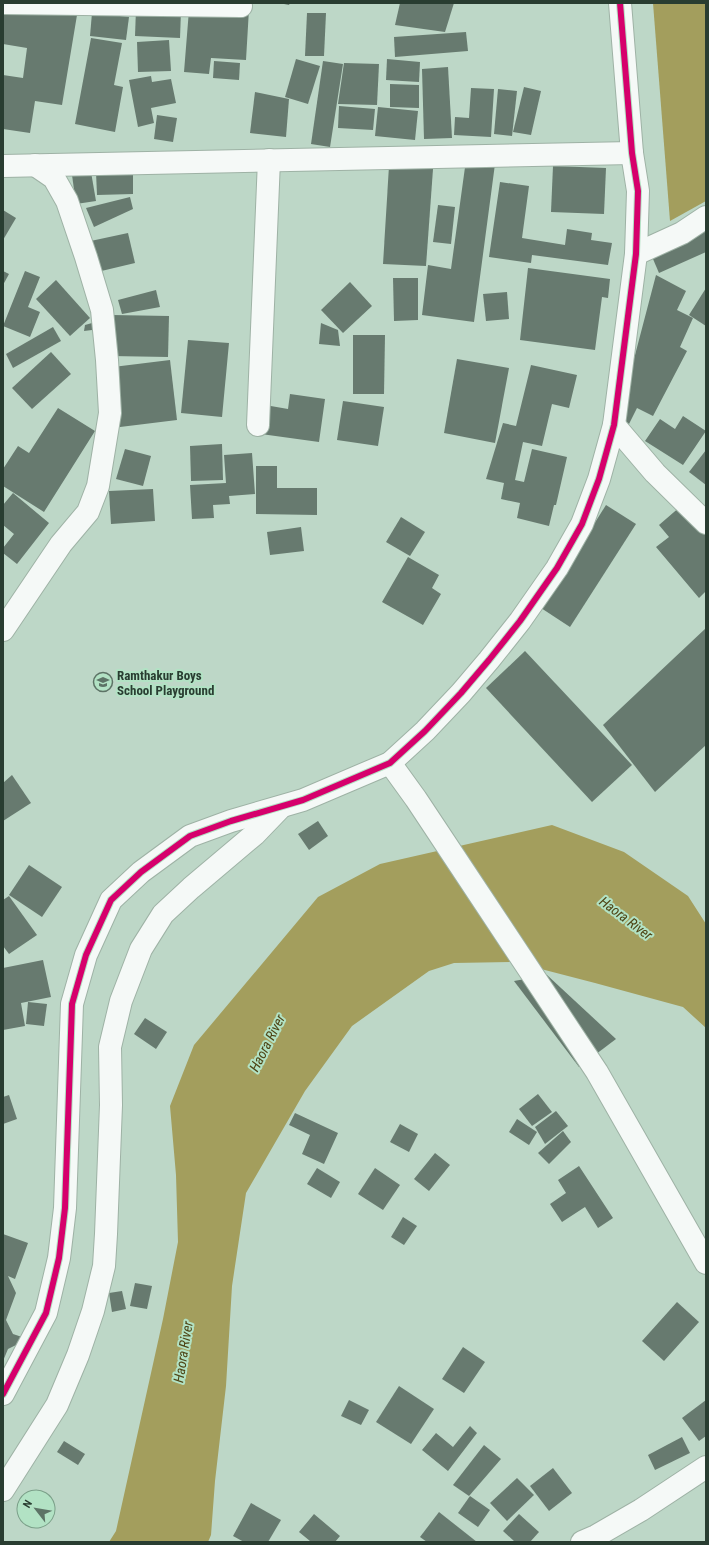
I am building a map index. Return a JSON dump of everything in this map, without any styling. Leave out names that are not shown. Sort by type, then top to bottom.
[{"type":"street","points":[[3,3],[241,6]]},
{"type":"street","points":[[3,1394],[46,1313],[59,1258],[65,1208],[72,1004],[86,955],[111,900],[140,872],[190,836],[231,821],[303,800],[390,763],[425,731],[461,693],[520,621],[557,568],[582,524],[600,479],[614,425],[636,254],[638,191],[632,153],[620,3]]},
{"type":"street","points":[[3,166],[632,153]]},
{"type":"street","points":[[258,425],[269,160]]},
{"type":"street","points":[[3,630],[61,544],[88,512],[98,486],[110,413],[102,310],[86,257],[67,201],[54,178],[35,165]]},
{"type":"street","points":[[636,254],[682,233],[706,217]]},
{"type":"street","points":[[614,425],[655,474],[706,523]]},
{"type":"street","points":[[390,763],[416,799],[597,1072],[706,1263]]},
{"type":"street","points":[[3,1490],[57,1405],[78,1355],[93,1311],[104,1266],[111,1105],[110,1047],[121,1000],[141,950],[163,914],[191,888],[255,834],[284,805]]},
{"type":"street","points":[[593,1540],[706,1467]]},
{"type":"water","points":[[653,3],[706,3],[706,201],[670,221]]},
{"type":"water","name":"Haora River","points":[[552,825],[624,852],[688,896],[706,924],[706,1028],[683,1007],[514,962],[454,963],[429,971],[352,1026],[305,1091],[246,1193],[232,1286],[226,1386],[215,1481],[211,1535],[208,1542],[109,1542],[116,1531],[163,1319],[178,1242],[176,1175],[170,1106],[194,1045],[318,897],[380,864]]},
{"type":"building","points":[[279,3],[290,3],[289,5]]},
{"type":"building","points":[[400,3],[454,3],[445,32],[395,25]]},
{"type":"building","points":[[78,9],[62,105],[35,101],[30,133],[3,129],[3,75],[23,78],[27,48],[3,44],[3,11]]},
{"type":"building","points":[[136,9],[181,11],[180,38],[135,36]]},
{"type":"building","points":[[249,9],[246,60],[211,58],[209,74],[184,72],[189,10]]},
{"type":"building","points":[[92,13],[129,17],[126,40],[90,36]]},
{"type":"building","points":[[307,13],[326,13],[324,56],[305,56]]},
{"type":"building","points":[[466,32],[468,51],[395,57],[394,37]]},
{"type":"building","points":[[91,38],[122,43],[114,85],[123,87],[115,132],[75,124]]},
{"type":"building","points":[[169,40],[171,71],[138,72],[137,42]]},
{"type":"building","points":[[296,59],[320,66],[308,104],[285,97]]},
{"type":"building","points":[[387,59],[420,62],[419,82],[386,80]]},
{"type":"building","points":[[214,61],[240,63],[239,80],[213,78]]},
{"type":"building","points":[[323,61],[343,64],[330,147],[311,144]]},
{"type":"building","points":[[344,63],[379,64],[377,105],[338,104]]},
{"type":"building","points":[[448,67],[452,138],[424,139],[422,69]]},
{"type":"building","points":[[151,76],[152,82],[171,79],[176,103],[151,108],[154,123],[138,127],[129,80]]},
{"type":"building","points":[[390,84],[419,85],[419,108],[390,107]]},
{"type":"building","points":[[524,87],[541,91],[531,135],[513,132]]},
{"type":"building","points":[[471,88],[494,89],[491,137],[454,135],[455,117],[469,118]]},
{"type":"building","points":[[498,89],[517,91],[512,136],[494,134]]},
{"type":"building","points":[[255,92],[289,99],[286,137],[250,133]]},
{"type":"building","points":[[339,106],[375,109],[373,130],[338,128]]},
{"type":"building","points":[[378,107],[418,111],[415,140],[375,136]]},
{"type":"building","points":[[157,115],[177,118],[173,142],[154,139]]},
{"type":"building","points":[[466,160],[495,164],[474,322],[422,315],[428,265],[451,269]]},
{"type":"building","points":[[389,166],[433,169],[426,266],[383,264]]},
{"type":"building","points":[[553,166],[606,168],[604,214],[551,212]]},
{"type":"building","points":[[91,172],[96,201],[76,204],[72,175]]},
{"type":"building","points":[[96,172],[133,172],[133,194],[97,195]]},
{"type":"building","points":[[500,182],[529,186],[522,238],[565,245],[567,229],[592,233],[591,240],[612,243],[608,265],[532,255],[531,263],[489,257]]},
{"type":"building","points":[[130,197],[133,209],[94,227],[86,208]]},
{"type":"building","points":[[438,205],[455,207],[451,244],[433,242]]},
{"type":"building","points":[[3,210],[16,218],[3,240]]},
{"type":"building","points":[[706,226],[706,252],[659,273],[650,252]]},
{"type":"building","points":[[128,233],[135,263],[93,273],[86,242]]},
{"type":"building","points":[[528,268],[610,279],[608,298],[602,297],[595,350],[520,340]]},
{"type":"building","points":[[3,271],[9,274],[3,285]]},
{"type":"building","points":[[25,271],[40,277],[28,307],[40,312],[30,337],[3,326]]},
{"type":"building","points":[[656,275],[686,291],[677,310],[693,318],[680,347],[687,351],[653,416],[637,408],[629,424],[619,416]]},
{"type":"building","points":[[393,278],[418,278],[418,320],[394,321]]},
{"type":"building","points":[[56,280],[90,318],[70,336],[36,299]]},
{"type":"building","points":[[350,282],[372,306],[343,333],[321,310]]},
{"type":"building","points":[[706,288],[706,326],[689,315]]},
{"type":"building","points":[[156,290],[160,307],[122,314],[118,300]]},
{"type":"building","points":[[507,292],[509,319],[486,321],[483,294]]},
{"type":"building","points":[[112,315],[169,316],[168,357],[111,356]]},
{"type":"building","points":[[92,323],[100,329],[84,331],[85,325]]},
{"type":"building","points":[[321,323],[338,330],[340,346],[319,344]]},
{"type":"building","points":[[53,327],[61,341],[13,368],[6,354]]},
{"type":"building","points":[[353,335],[385,335],[384,394],[353,394]]},
{"type":"building","points":[[188,340],[229,343],[222,417],[181,413]]},
{"type":"building","points":[[51,352],[71,374],[32,409],[12,388]]},
{"type":"building","points":[[457,359],[509,368],[495,443],[444,433]]},
{"type":"building","points":[[170,360],[177,420],[120,427],[113,367]]},
{"type":"building","points":[[531,365],[577,375],[569,408],[552,404],[542,446],[523,442],[515,480],[524,482],[532,449],[567,457],[556,505],[554,505],[549,526],[517,518],[520,503],[501,499],[504,483],[486,479],[503,423],[516,426]]},
{"type":"building","points":[[290,394],[325,399],[319,442],[261,434],[265,405],[288,409]]},
{"type":"building","points":[[343,401],[384,407],[378,446],[337,440]]},
{"type":"building","points":[[58,408],[95,431],[44,512],[3,486],[3,469],[18,446],[29,453]]},
{"type":"building","points":[[683,416],[706,431],[683,465],[645,441],[660,419],[675,429]]},
{"type":"building","points":[[222,444],[223,480],[191,481],[190,446]]},
{"type":"building","points":[[125,449],[151,456],[143,486],[116,479]]},
{"type":"building","points":[[706,450],[706,485],[689,472]]},
{"type":"building","points":[[252,453],[255,494],[229,496],[230,504],[213,505],[214,518],[192,519],[190,485],[226,483],[224,455]]},
{"type":"building","points":[[256,466],[277,466],[277,488],[317,488],[317,515],[256,514]]},
{"type":"building","points":[[153,489],[155,521],[111,524],[109,491]]},
{"type":"building","points":[[13,493],[49,523],[17,564],[3,553],[3,548],[14,534],[3,525],[3,505]]},
{"type":"building","points":[[606,505],[636,524],[570,627],[541,608]]},
{"type":"building","points":[[681,506],[706,536],[706,591],[699,598],[656,547],[669,537],[659,525]]},
{"type":"building","points":[[401,517],[425,532],[410,556],[386,542]]},
{"type":"building","points":[[301,527],[304,551],[270,555],[267,532]]},
{"type":"building","points":[[408,557],[439,575],[432,588],[441,594],[423,625],[382,602]]},
{"type":"building","points":[[706,628],[706,745],[655,792],[603,725]]},
{"type":"building","points":[[525,651],[632,765],[592,802],[486,688]]},
{"type":"building","points":[[12,775],[31,803],[3,821],[3,783]]},
{"type":"building","points":[[318,821],[328,836],[309,850],[298,834]]},
{"type":"building","points":[[29,865],[62,887],[42,917],[9,895]]},
{"type":"building","points":[[9,896],[37,935],[9,954],[3,946],[3,900]]},
{"type":"building","points":[[43,960],[51,997],[21,1003],[25,1026],[3,1030],[3,968]]},
{"type":"building","points":[[547,975],[616,1039],[579,1067],[514,981]]},
{"type":"building","points":[[28,1002],[47,1004],[44,1026],[26,1024]]},
{"type":"building","points":[[145,1018],[167,1032],[156,1049],[134,1034]]},
{"type":"building","points":[[538,1094],[552,1112],[532,1126],[519,1109]]},
{"type":"building","points":[[9,1095],[17,1119],[3,1124],[3,1097]]},
{"type":"building","points":[[556,1111],[568,1126],[545,1144],[535,1127]]},
{"type":"building","points":[[295,1113],[338,1133],[324,1164],[302,1154],[310,1135],[289,1125]]},
{"type":"building","points":[[517,1119],[537,1132],[529,1145],[509,1132]]},
{"type":"building","points":[[400,1124],[418,1134],[409,1152],[390,1142]]},
{"type":"building","points":[[563,1131],[571,1142],[549,1164],[538,1153]]},
{"type":"building","points":[[435,1153],[450,1165],[429,1191],[414,1179]]},
{"type":"building","points":[[579,1166],[613,1218],[598,1228],[585,1207],[562,1222],[550,1204],[566,1193],[558,1180]]},
{"type":"building","points":[[317,1168],[340,1182],[331,1198],[307,1184]]},
{"type":"building","points":[[375,1168],[400,1185],[383,1210],[358,1194]]},
{"type":"building","points":[[403,1217],[417,1226],[404,1245],[391,1237]]},
{"type":"building","points":[[3,1234],[28,1243],[15,1279],[8,1276],[16,1293],[6,1320],[13,1334],[28,1339],[8,1349],[3,1361]]},
{"type":"building","points":[[135,1283],[152,1286],[147,1309],[130,1306]]},
{"type":"building","points":[[122,1291],[126,1309],[112,1312],[109,1293]]},
{"type":"building","points":[[677,1302],[699,1322],[664,1361],[642,1341]]},
{"type":"building","points":[[463,1347],[485,1362],[464,1393],[442,1379]]},
{"type":"building","points":[[399,1386],[434,1409],[411,1444],[376,1422]]},
{"type":"building","points":[[349,1400],[369,1410],[361,1425],[341,1416]]},
{"type":"building","points":[[706,1400],[706,1436],[699,1441],[682,1418]]},
{"type":"building","points":[[470,1426],[477,1433],[448,1471],[422,1450],[436,1433],[453,1447]]},
{"type":"building","points":[[682,1437],[690,1453],[655,1470],[648,1455]]},
{"type":"building","points":[[64,1441],[85,1454],[78,1465],[57,1452]]},
{"type":"building","points":[[484,1445],[501,1459],[469,1496],[453,1485]]},
{"type":"building","points":[[553,1468],[572,1493],[549,1511],[530,1486]]},
{"type":"building","points":[[517,1478],[534,1495],[507,1521],[490,1503]]},
{"type":"building","points":[[470,1496],[490,1510],[478,1527],[458,1513]]},
{"type":"building","points":[[251,1503],[281,1520],[268,1542],[244,1542],[233,1536]]},
{"type":"building","points":[[439,1512],[477,1542],[427,1542],[420,1537]]},
{"type":"building","points":[[314,1514],[340,1536],[335,1542],[310,1542],[299,1532]]},
{"type":"building","points":[[519,1514],[539,1532],[530,1542],[515,1542],[503,1531]]},
{"type":"cycle path","points":[[3,1394],[46,1313],[59,1258],[65,1208],[72,1004],[86,955],[111,900],[141,872],[190,836],[231,821],[303,800],[390,763],[425,731],[461,693],[489,660],[520,621],[557,568],[582,524],[599,479],[614,425],[636,254],[638,191],[632,153],[620,3]]},
{"type":"place","name":"Ramthakur Boys School Playground","points":[[103,682]]}]
